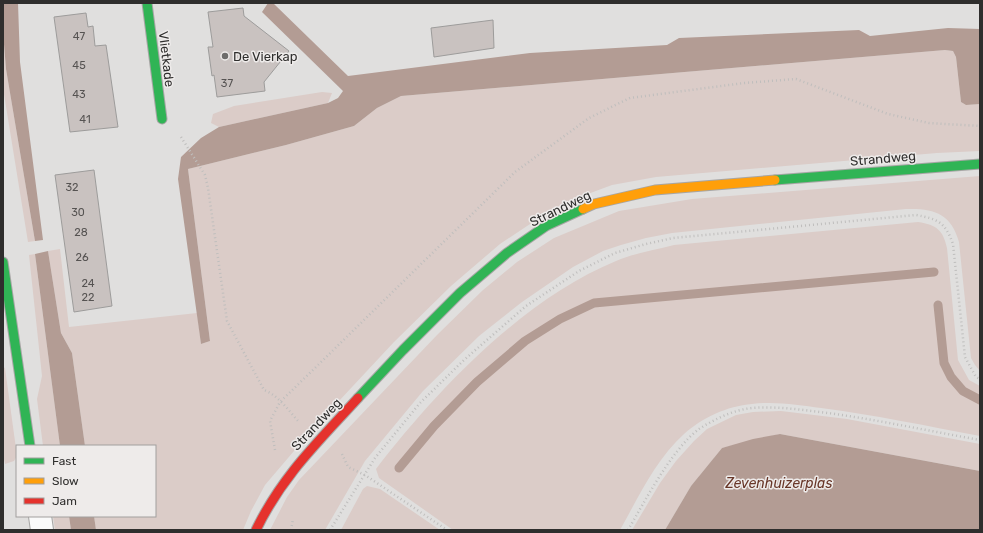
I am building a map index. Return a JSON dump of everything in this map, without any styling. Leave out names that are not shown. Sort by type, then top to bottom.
[{"type":"street","name":"Vlietkade","points":[[147,3],[162,119]]},
{"type":"street","name":"Strandweg","points":[[256,530],[265,508],[305,454],[319,441],[403,350],[466,288],[507,253],[546,226],[594,204],[655,190],[980,164]]},
{"type":"street","points":[[3,262],[30,445]]},
{"type":"street","points":[[40,517],[42,530]]},
{"type":"path","points":[[183,139],[205,175],[227,321],[264,390],[276,396],[312,436],[342,452],[348,467],[365,475],[447,530]]},
{"type":"path","points":[[330,530],[375,458],[420,403],[464,360],[526,306],[580,271],[615,253],[646,244],[673,238],[916,215],[931,218],[940,222],[948,232],[953,244],[965,357],[973,373],[980,379]]},
{"type":"path","points":[[628,530],[655,485],[680,448],[698,430],[719,418],[736,411],[752,408],[785,407],[848,416],[980,440]]},
{"type":"shaded area","points":[[3,32],[6,69],[35,241],[28,242],[3,88]]},
{"type":"shaded area","points":[[945,50],[953,51],[956,57],[961,102],[966,105],[980,104],[980,151],[937,153],[656,177],[612,185],[569,201],[542,216],[500,244],[451,286],[394,342],[311,431],[265,485],[243,530],[96,530],[94,517],[156,517],[156,445],[85,445],[72,353],[61,333],[48,251],[60,249],[69,327],[197,313],[201,344],[210,341],[188,169],[286,145],[354,126],[377,108],[401,96]]},
{"type":"shaded area","points":[[322,92],[332,93],[328,103],[219,127],[211,123],[213,114],[234,106]]},
{"type":"shaded area","points":[[980,176],[980,371],[971,358],[959,242],[956,232],[951,224],[940,214],[933,211],[906,209],[672,233],[646,238],[603,251],[573,267],[522,302],[479,336],[423,391],[365,461],[325,530],[270,530],[287,497],[299,480],[437,335],[483,290],[517,262],[554,238],[619,211],[692,199]]},
{"type":"shaded area","points":[[918,222],[938,229],[947,248],[958,360],[969,380],[980,386],[980,436],[881,417],[796,405],[761,403],[733,407],[707,418],[691,428],[674,444],[648,479],[620,530],[453,530],[379,478],[376,469],[400,439],[454,379],[484,350],[515,323],[548,299],[581,278],[616,261],[674,245]]},
{"type":"shaded area","points":[[35,254],[60,445],[43,445],[37,399],[42,376],[29,255]]},
{"type":"shaded area","points":[[3,367],[5,368],[16,458],[14,461],[5,464],[3,454]]},
{"type":"shaded area","points":[[781,411],[847,419],[980,444],[980,471],[780,434],[722,448],[691,486],[665,530],[632,530],[660,483],[676,461],[707,429],[736,415],[753,412]]},
{"type":"shaded area","points":[[367,486],[380,489],[440,530],[341,530],[363,489]]},
{"type":"shaded area","points":[[53,517],[69,517],[71,530],[55,530]]},
{"type":"water","points":[[3,3],[18,3],[20,62],[43,240],[35,241],[6,69],[3,32]]},
{"type":"water","points":[[268,3],[273,3],[348,76],[530,53],[667,45],[679,38],[859,30],[870,36],[948,28],[980,29],[980,104],[966,105],[961,102],[956,57],[953,51],[945,50],[401,96],[377,108],[354,126],[286,145],[188,169],[210,341],[201,344],[178,179],[181,157],[201,138],[219,127],[328,103],[338,98],[343,91],[262,12]]},
{"type":"water","points":[[48,251],[61,333],[72,353],[85,445],[60,445],[35,254]]},
{"type":"water","name":"Zevenhuizerplas","points":[[780,434],[980,471],[980,530],[665,530],[691,486],[722,448],[753,439]]},
{"type":"water","points":[[69,517],[94,517],[96,530],[71,530]]},
{"type":"building","points":[[243,8],[244,16],[289,51],[264,82],[265,91],[217,97],[214,75],[212,76],[208,47],[213,47],[208,12]]},
{"type":"building","points":[[86,13],[88,27],[93,26],[95,46],[106,45],[118,127],[70,132],[54,17]]},
{"type":"building","points":[[493,20],[494,48],[434,57],[431,28]]},
{"type":"building","points":[[94,170],[112,306],[74,312],[55,175]]},
{"type":"waterway","points":[[399,468],[434,426],[477,382],[525,341],[560,319],[594,303],[934,272]]},
{"type":"waterway","points":[[938,305],[944,363],[951,377],[963,391],[980,400]]},
{"type":"traffic: fast","points":[[147,3],[162,119]]},
{"type":"traffic: fast","points":[[775,180],[980,164]]},
{"type":"traffic: fast","points":[[358,398],[460,293],[507,253],[546,226],[583,209]]},
{"type":"traffic: fast","points":[[3,262],[30,445]]},
{"type":"traffic: slow","points":[[583,209],[594,204],[655,190],[775,180]]},
{"type":"traffic: jam","points":[[256,530],[266,511],[289,476],[315,444],[358,398]]},
{"type":"place","name":"De Vierkap","points":[[225,56]]}]
